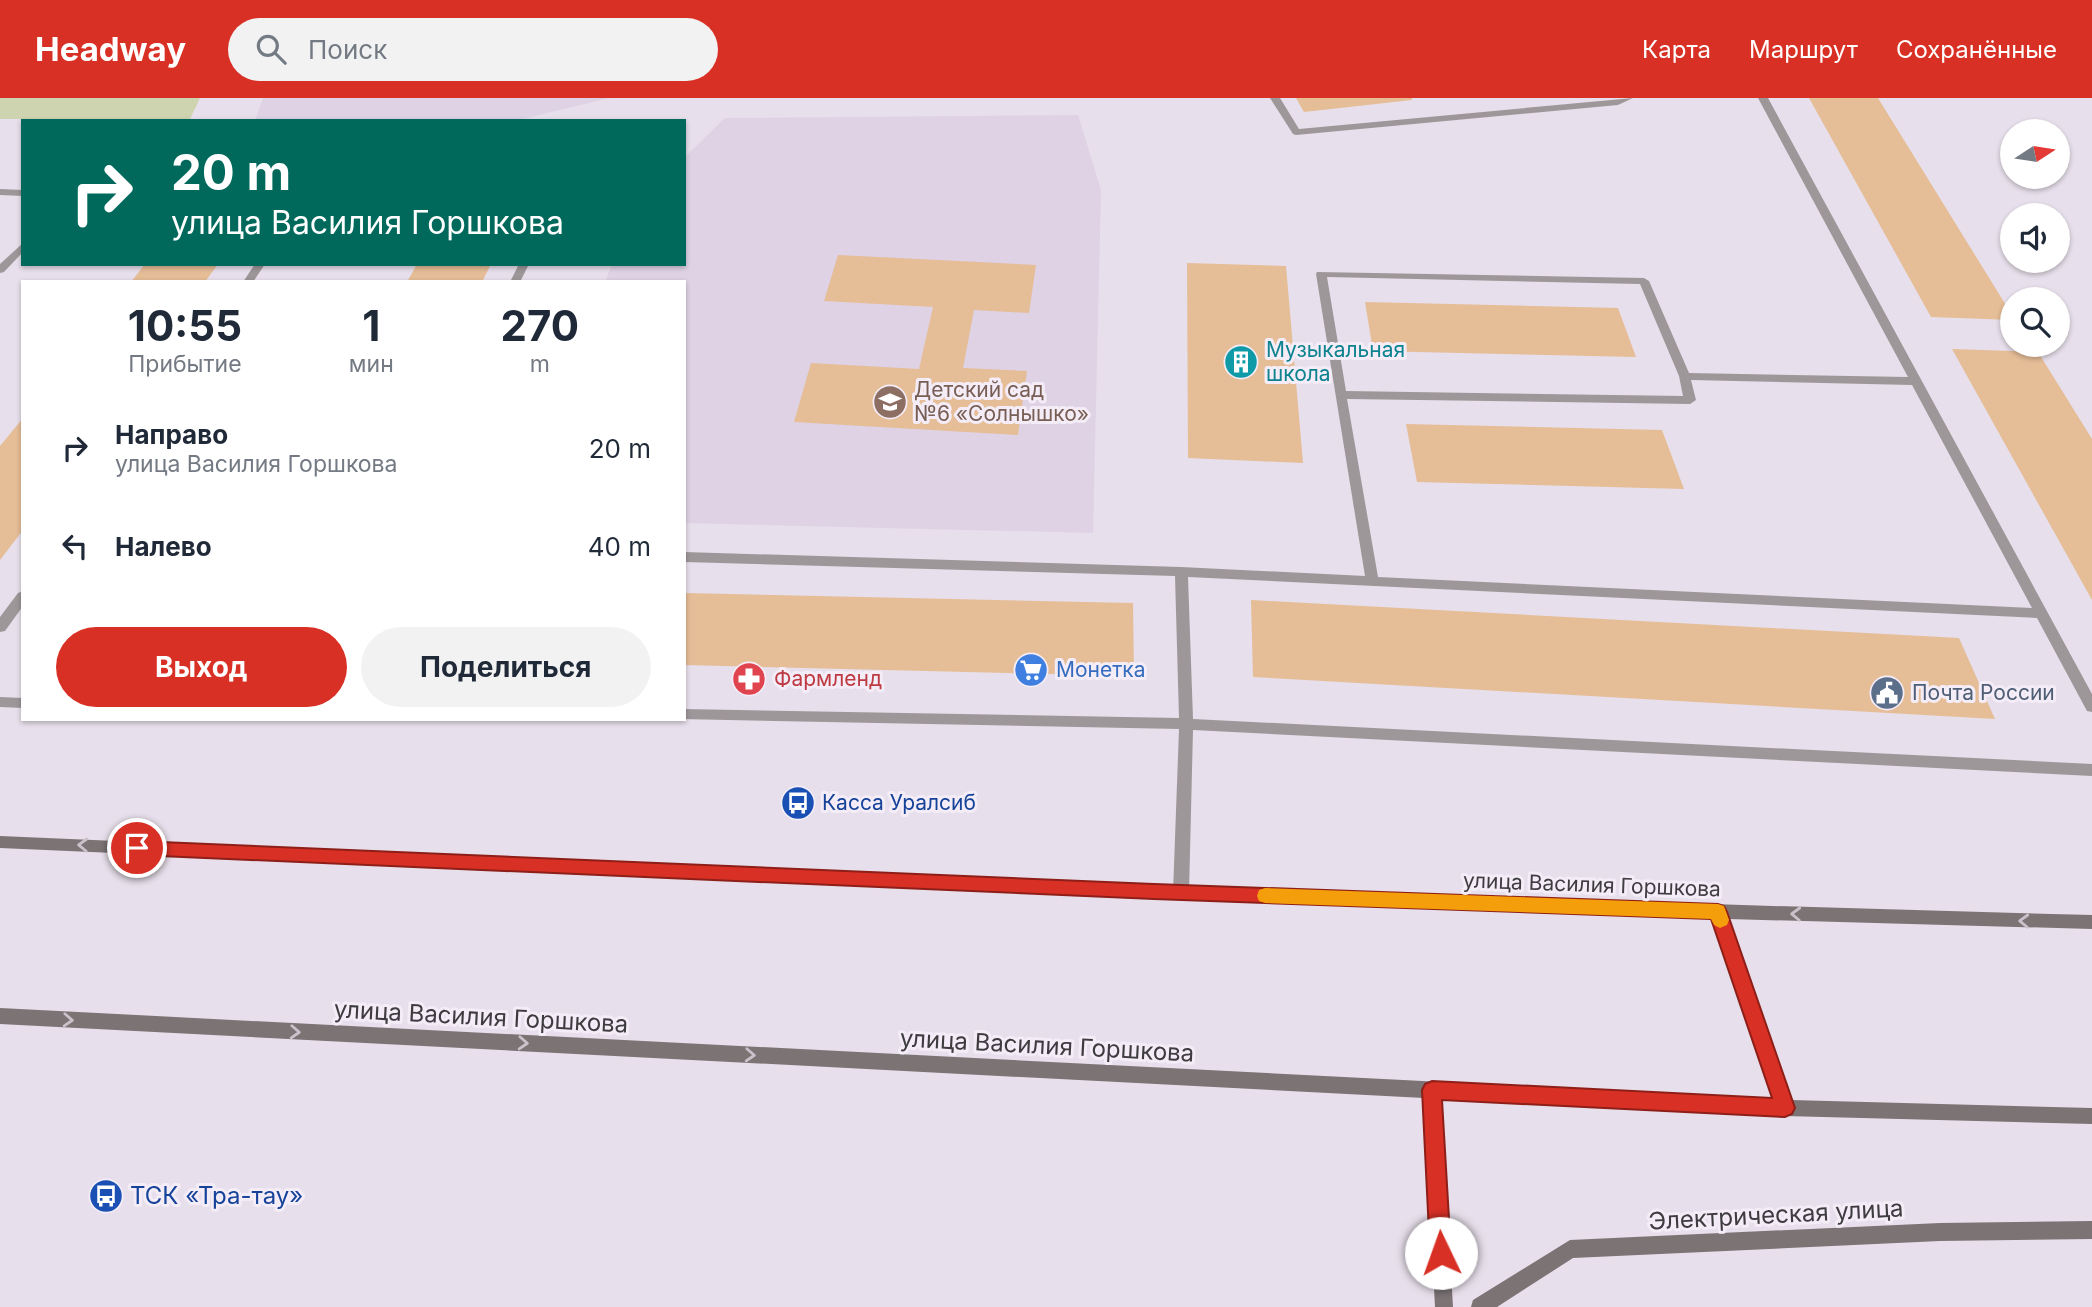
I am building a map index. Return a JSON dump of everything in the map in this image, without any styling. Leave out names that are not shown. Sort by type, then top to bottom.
[{"type":"main road","name":"улица Василия Горшкова","points":[[0,842],[1181,892],[1718,912],[2092,922]]},
{"type":"main road","points":[[1718,912],[1785,1108]]},
{"type":"main road","name":"улица Василия Горшкова","points":[[0,1016],[1785,1108],[2092,1116]]},
{"type":"main road","points":[[1432,1090],[1444,1307]]},
{"type":"main road","name":"Электрическая улица","points":[[1480,1307],[1570,1249],[1940,1232],[2092,1230]]},
{"type":"lane","points":[[1275,98],[1296,132],[1618,102],[1629,98]]},
{"type":"lane","points":[[1763,98],[2092,707]]},
{"type":"lane","points":[[0,192],[21,193]]},
{"type":"lane","points":[[0,270],[21,248]]},
{"type":"lane","points":[[1341,395],[1690,400],[1685,376],[1644,281],[1321,274],[1341,395],[1372,582]]},
{"type":"lane","points":[[1685,376],[1916,381]]},
{"type":"lane","points":[[686,558],[1181,572],[2041,613]]},
{"type":"lane","points":[[1181,572],[1186,724],[1181,892]]},
{"type":"lane","points":[[0,627],[21,599]]},
{"type":"lane","points":[[0,702],[21,703]]},
{"type":"lane","points":[[686,715],[1186,724],[2092,771]]},
{"type":"shaded area","points":[[263,98],[609,98],[523,119],[256,119]]},
{"type":"shaded area","name":"Детский сад №6 «Солнышко»","points":[[1078,115],[1101,190],[1093,533],[686,523],[686,280],[606,280],[611,266],[686,266],[686,156],[725,118]]},
{"type":"green space","points":[[0,98],[200,98],[190,119],[0,119]]},
{"type":"building","points":[[1296,98],[1412,98],[1412,100],[1304,112]]},
{"type":"building","points":[[1809,98],[1878,98],[2000,296],[2000,320],[1931,317]]},
{"type":"building","points":[[838,255],[1036,265],[1029,313],[974,310],[963,368],[1027,371],[1018,435],[794,422],[811,363],[919,369],[933,307],[824,301]]},
{"type":"building","name":"Музыкальная школа","points":[[1187,263],[1286,266],[1303,463],[1188,458]]},
{"type":"building","points":[[143,266],[217,266],[206,280],[133,280]]},
{"type":"building","points":[[416,266],[490,266],[483,280],[408,280]]},
{"type":"building","points":[[1365,302],[1618,308],[1636,357],[1373,351]]},
{"type":"building","points":[[1952,349],[2000,351],[2000,357],[2041,357],[2092,439],[2092,600]]},
{"type":"building","points":[[21,420],[21,533],[0,560],[0,446]]},
{"type":"building","points":[[1406,424],[1662,430],[1684,489],[1417,482]]},
{"type":"building","points":[[686,593],[1133,603],[1134,676],[686,665]]},
{"type":"building","points":[[1251,600],[1959,638],[1995,719],[1253,677]]},
{"type":"slow traffic","points":[[1265,896],[1718,912],[1720,920]]},
{"type":"place","name":"Музыкальная школа","points":[[1241,362]]},
{"type":"place","name":"Детский сад №6 «Солнышко»","points":[[890,402]]},
{"type":"place","name":"Монетка","points":[[1031,670]]},
{"type":"place","name":"Фармленд","points":[[749,679]]},
{"type":"place","name":"Почта России","points":[[1887,693]]},
{"type":"place","name":"Касса Уралсиб","points":[[798,803]]},
{"type":"place","name":"ТСК «Тра-тау»","points":[[106,1196]]},
{"type":"route","points":[[137,848],[1718,912],[1785,1108],[1432,1090],[1441,1253]]}]
